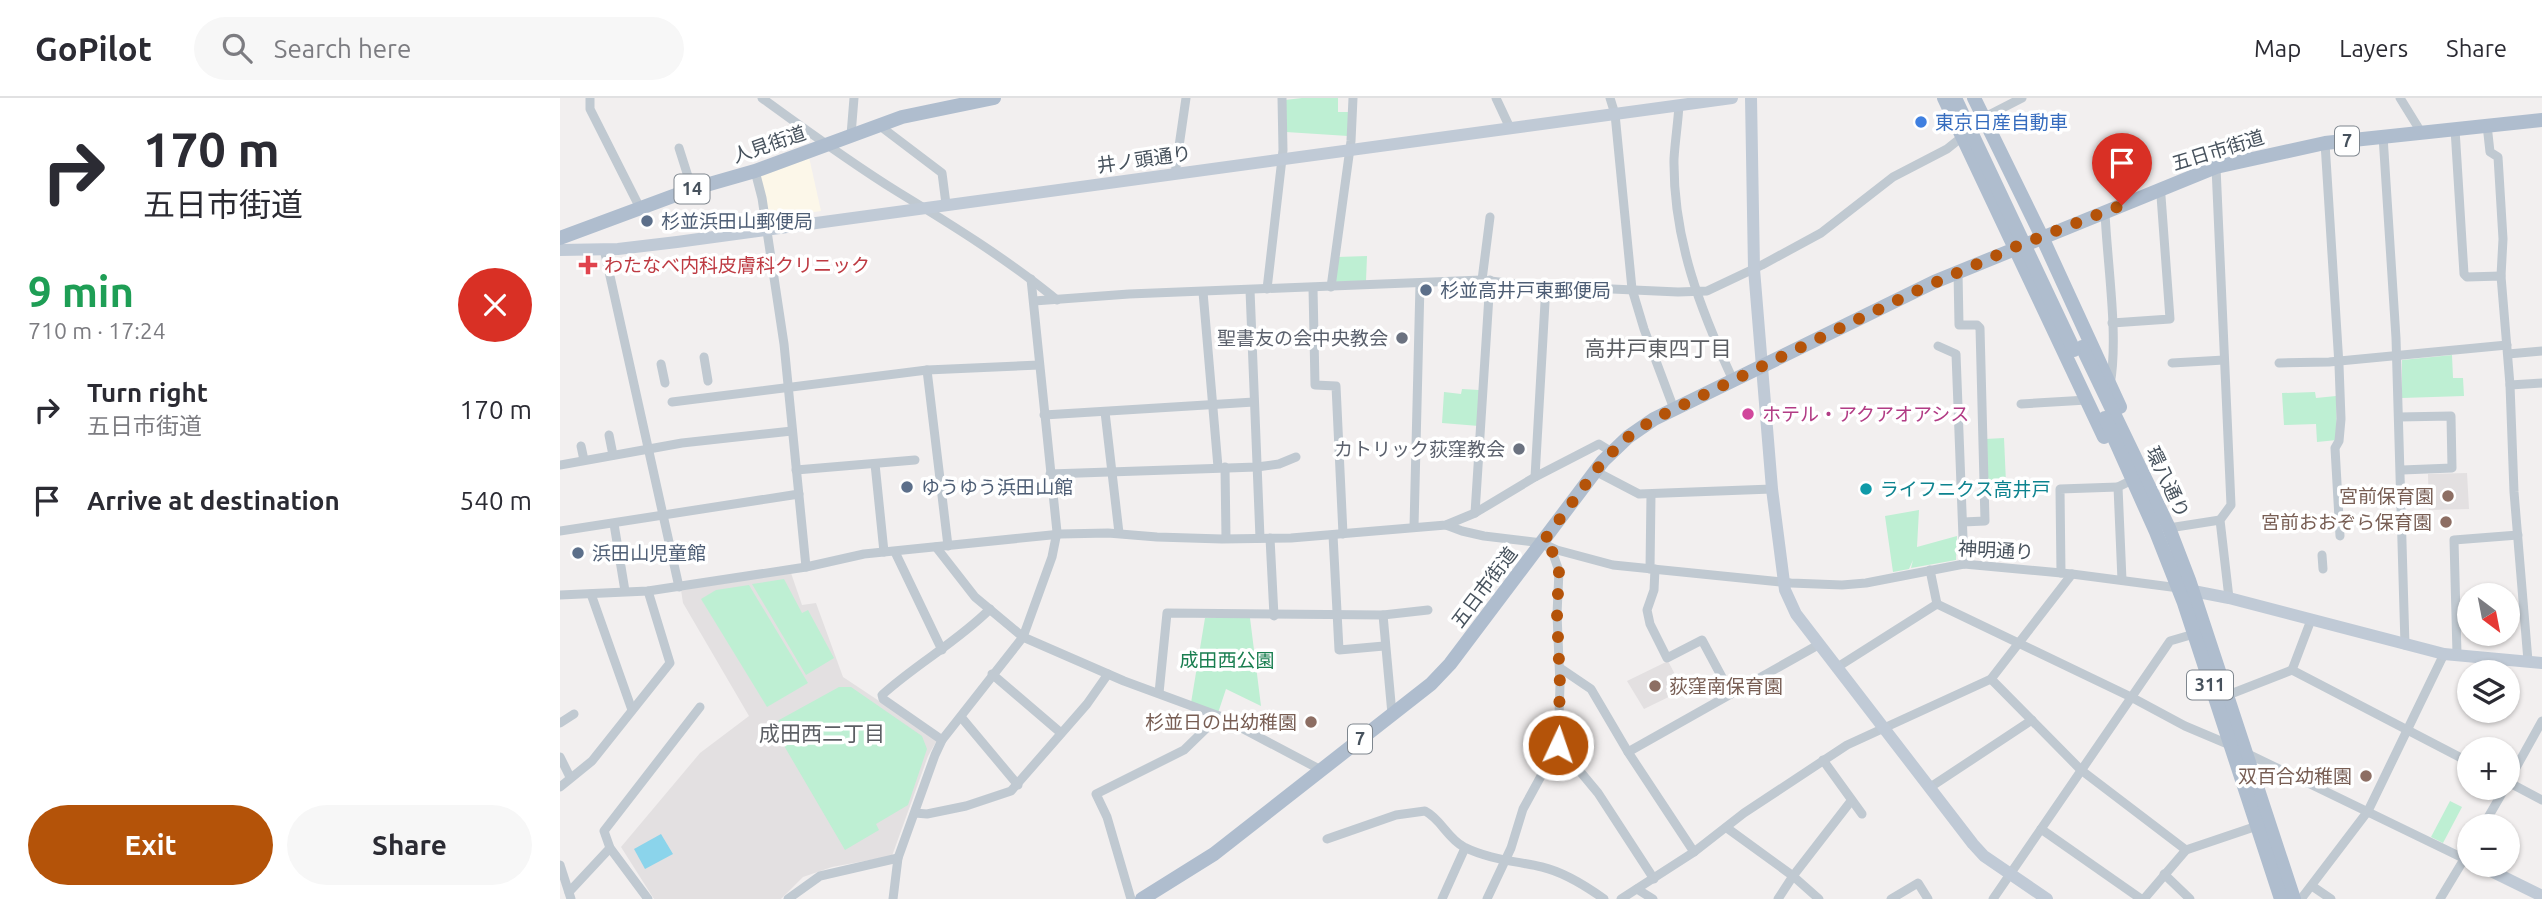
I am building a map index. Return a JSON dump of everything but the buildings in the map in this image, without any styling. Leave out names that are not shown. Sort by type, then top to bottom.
[{"type":"main road","name":"人見街道","points":[[560,238],[692,189],[755,171],[902,117],[989,98]]},
{"type":"main road","points":[[1944,98],[2117,466],[2130,478]]},
{"type":"main road","name":"環八通り","points":[[1955,98],[2078,349]]},
{"type":"main road","name":"環八通り","points":[[1965,98],[2078,349],[2130,478],[2185,589],[2228,695],[2294,899]]},
{"type":"main road","points":[[1975,98],[2135,441],[2130,478]]},
{"type":"main road","name":"五日市街道","points":[[1142,899],[1200,864],[1431,684],[1446,669],[1595,471],[1633,433],[1674,409],[1958,272],[2216,167],[2325,143],[2542,120]]},
{"type":"main road","name":"環八通り","points":[[2130,478],[2169,528],[2194,634],[2281,899]]},
{"type":"street","points":[[590,98],[590,109],[640,208]]},
{"type":"street","points":[[762,98],[826,144],[1031,279],[1057,300]]},
{"type":"street","points":[[851,135],[854,98]]},
{"type":"street","points":[[1175,174],[1186,98]]},
{"type":"street","points":[[1267,289],[1282,159],[1282,98]]},
{"type":"street","points":[[1331,288],[1350,149],[1353,98]]},
{"type":"street","points":[[1496,98],[1510,128]]},
{"type":"street","points":[[1610,98],[1615,114],[1632,289],[1674,409]]},
{"type":"street","name":"井ノ頭通り","points":[[560,250],[604,249],[766,230],[1615,114],[1673,103],[1732,98]]},
{"type":"street","points":[[1751,98],[1754,269],[1772,489],[1783,581],[1796,614],[1818,645],[1973,844],[2009,874],[2047,899]]},
{"type":"street","points":[[1983,118],[2022,98]]},
{"type":"street","points":[[2400,98],[2421,132]]},
{"type":"street","points":[[1673,103],[1679,228],[1695,292],[1733,380]]},
{"type":"street","points":[[2487,125],[2490,152],[2498,157],[2504,239],[2501,276],[2528,661]]},
{"type":"street","points":[[884,129],[942,173],[946,204]]},
{"type":"street","points":[[2455,129],[2464,274],[2467,277],[2501,276]]},
{"type":"street","points":[[2383,136],[2402,470],[2405,645]]},
{"type":"street","points":[[1034,301],[1486,280],[1513,285],[1707,291],[1821,233],[1893,177],[1947,149],[1962,137]]},
{"type":"street","points":[[2325,143],[2339,361],[2341,419],[2339,441],[2335,448],[2340,536]]},
{"type":"street","points":[[680,148],[692,189]]},
{"type":"street","points":[[2216,167],[2231,505],[2220,520],[2229,598]]},
{"type":"street","points":[[755,171],[776,281],[806,567]]},
{"type":"street","points":[[2112,323],[2170,319],[2167,254],[2161,196],[2158,190]]},
{"type":"street","points":[[2105,212],[2112,323],[2113,369],[2110,385]]},
{"type":"street","points":[[1475,513],[1490,217]]},
{"type":"street","points":[[604,249],[679,587]]},
{"type":"street","points":[[1958,272],[1959,325],[1977,325],[1980,328],[1985,509],[1985,521],[1963,522]]},
{"type":"street","points":[[892,899],[898,858],[942,740],[1023,637],[1052,557],[1056,535],[1031,279]]},
{"type":"street","points":[[1414,527],[1420,284]]},
{"type":"street","points":[[1535,477],[1546,285]]},
{"type":"street","points":[[1313,288],[1315,385],[1336,386],[1343,534]]},
{"type":"street","points":[[1250,290],[1260,538]]},
{"type":"street","points":[[1203,292],[1222,467],[1226,538]]},
{"type":"street","points":[[1938,346],[1956,354],[1964,564]]},
{"type":"street","points":[[2279,363],[2507,349],[2542,351]]},
{"type":"street","points":[[704,357],[708,381]]},
{"type":"street","points":[[2172,363],[2224,360]]},
{"type":"street","points":[[662,363],[665,383]]},
{"type":"street","points":[[672,402],[927,370],[1039,365]]},
{"type":"street","points":[[927,370],[948,546]]},
{"type":"street","points":[[2510,385],[2542,383]]},
{"type":"street","points":[[2021,404],[2087,400]]},
{"type":"street","points":[[1044,415],[1254,402]]},
{"type":"street","points":[[1105,412],[1119,533]]},
{"type":"street","points":[[2399,417],[2451,416],[2452,468],[2402,470]]},
{"type":"street","points":[[560,465],[649,449],[792,431]]},
{"type":"street","points":[[609,435],[613,455]]},
{"type":"street","points":[[560,595],[648,591],[806,567],[855,555],[1056,535],[1119,533],[1157,537],[1270,538],[1446,525],[1475,513],[1535,477],[1599,444],[1612,452]]},
{"type":"street","points":[[581,446],[584,460]]},
{"type":"street","points":[[1050,474],[1257,467],[1279,464],[1296,457]]},
{"type":"street","points":[[796,470],[915,460]]},
{"type":"street","points":[[875,464],[884,552]]},
{"type":"street","points":[[1595,471],[1639,494],[1772,489]]},
{"type":"street","points":[[2061,573],[2060,489],[2130,478],[2122,580]]},
{"type":"street","points":[[560,531],[799,494]]},
{"type":"street","points":[[1651,495],[1654,590],[1647,610],[1650,624],[1667,658],[1702,639],[1731,694]]},
{"type":"street","points":[[2169,528],[2220,520]]},
{"type":"street","points":[[614,524],[625,591]]},
{"type":"street","name":"神明通り","points":[[1446,525],[1484,536],[1542,543],[1557,550],[1621,567],[1783,581],[1842,585],[1964,564],[2122,580],[2229,598],[2405,645],[2450,654],[2542,663]]},
{"type":"street","points":[[1333,535],[1339,650],[1384,646]]},
{"type":"street","points":[[2301,899],[2368,811],[2407,730],[2450,654],[2454,540],[2518,535]]},
{"type":"street","points":[[1270,538],[1273,616]]},
{"type":"street","points":[[1487,899],[1505,861],[1523,809],[1558,745],[1559,571],[1552,551],[1542,543]]},
{"type":"street","points":[[936,548],[961,582],[1023,637],[1108,674],[1219,716],[1321,770]]},
{"type":"street","points":[[895,552],[942,650]]},
{"type":"street","points":[[2322,555],[2323,569]]},
{"type":"street","points":[[1930,570],[1937,604]]},
{"type":"street","points":[[1621,899],[1694,852],[1744,813],[1847,744],[1991,679],[2072,574]]},
{"type":"street","points":[[560,787],[592,761],[670,663],[648,591]]},
{"type":"street","points":[[591,594],[632,710]]},
{"type":"street","points":[[1937,604],[2131,697],[2185,726],[2229,744],[2457,853]]},
{"type":"street","points":[[1836,668],[1937,604]]},
{"type":"street","points":[[942,740],[883,699],[882,695],[970,629],[990,609]]},
{"type":"street","points":[[1159,693],[1167,613],[1382,615],[1428,610]]},
{"type":"street","points":[[1382,615],[1392,714]]},
{"type":"street","points":[[2228,695],[2292,670],[2311,620]]},
{"type":"street","points":[[1993,899],[2170,641],[2194,634]]},
{"type":"street","points":[[1628,752],[1818,645]]},
{"type":"street","points":[[1560,668],[1591,689],[1628,752],[1694,852]]},
{"type":"street","points":[[2292,670],[2457,756]]},
{"type":"street","points":[[992,674],[1062,733]]},
{"type":"street","points":[[915,813],[927,814],[966,806],[1011,791],[1087,704],[1108,674]]},
{"type":"street","points":[[1991,679],[2081,770],[2186,850]]},
{"type":"street","points":[[648,899],[610,848],[604,831],[700,707]]},
{"type":"street","points":[[560,723],[574,714]]},
{"type":"street","points":[[1131,899],[1107,817],[1096,794],[1184,750],[1219,716]]},
{"type":"street","points":[[961,717],[1018,785]]},
{"type":"street","points":[[1929,788],[2032,720]]},
{"type":"street","points":[[2520,760],[2542,720]]},
{"type":"street","points":[[1558,745],[1598,793],[1654,879]]},
{"type":"street","points":[[560,757],[570,777]]},
{"type":"street","points":[[1823,760],[1862,814]]},
{"type":"street","points":[[2520,788],[2542,800]]},
{"type":"street","points":[[1778,899],[1851,801]]},
{"type":"street","points":[[1327,839],[1396,815],[1424,811],[1436,818],[1452,838],[1465,848],[1505,861],[1543,867],[1590,889],[1604,899]]},
{"type":"street","points":[[2041,829],[2143,899],[2186,850],[2257,826]]},
{"type":"street","points":[[1727,828],[1793,876],[1819,899]]},
{"type":"street","points":[[570,895],[610,848]]},
{"type":"street","points":[[1443,899],[1465,848]]},
{"type":"street","points":[[788,899],[820,876],[898,858]]},
{"type":"street","points":[[560,865],[570,895]]},
{"type":"street","points":[[2164,874],[2190,899]]},
{"type":"street","points":[[2440,899],[2457,876]]},
{"type":"street","points":[[2505,877],[2542,896]]},
{"type":"street","points":[[1891,899],[1918,883],[1928,899]]},
{"type":"street","points":[[2312,886],[2331,899]]},
{"type":"street","points":[[1637,889],[1653,899]]},
{"type":"shaded area","points":[[809,157],[821,211],[768,219],[757,177]]},
{"type":"shaded area","points":[[2467,473],[2469,509],[2429,510],[2428,474]]},
{"type":"shaded area","points":[[791,573],[802,605],[816,603],[843,677],[935,738],[936,742],[928,756],[892,856],[832,867],[803,877],[781,899],[654,899],[621,847],[700,753],[749,716],[683,603],[681,590]]},
{"type":"shaded area","name":"荻窪南保育園","points":[[1668,661],[1683,690],[1644,709],[1627,681]]},
{"type":"green space","points":[[1338,98],[1338,112],[1349,112],[1348,136],[1286,132],[1285,100]]},
{"type":"green space","points":[[1367,256],[1366,281],[1335,282],[1337,257]]},
{"type":"green space","points":[[2452,355],[2453,378],[2463,378],[2464,396],[2402,398],[2402,360]]},
{"type":"green space","points":[[1462,389],[1479,390],[1479,426],[1442,423],[1444,392],[1461,394]]},
{"type":"green space","points":[[2315,392],[2316,398],[2336,396],[2337,440],[2317,442],[2316,424],[2284,425],[2282,393]]},
{"type":"green space","points":[[2004,438],[2006,483],[1988,483],[1985,439]]},
{"type":"green space","points":[[1919,510],[1917,547],[1957,536],[1956,560],[1911,568],[1913,560],[1909,569],[1893,572],[1885,516]]},
{"type":"green space","points":[[784,579],[802,613],[808,610],[834,658],[806,675],[752,584]]},
{"type":"green space","points":[[749,585],[808,683],[767,707],[701,599],[716,590]]},
{"type":"green space","name":"成田西公園","points":[[1205,618],[1250,618],[1261,706],[1226,689],[1218,713],[1191,703]]},
{"type":"green space","points":[[839,687],[851,687],[922,736],[927,749],[908,805],[876,824],[879,830],[845,850],[776,732],[779,720]]},
{"type":"green space","points":[[2450,801],[2462,807],[2443,843],[2431,837]]},
{"type":"water","points":[[661,834],[673,854],[645,869],[634,849]]},
{"type":"place","name":"東京日産自動車","points":[[1921,122]]},
{"type":"place","name":"杉並浜田山郵便局","points":[[647,221]]},
{"type":"place","name":"わたなべ内科皮膚科クリニック","points":[[588,265]]},
{"type":"place","name":"杉並高井戸東郵便局","points":[[1426,290]]},
{"type":"place","name":"聖書友の会中央教会","points":[[1402,338]]},
{"type":"place","name":"ホテル・アクアオアシス","points":[[1748,414]]},
{"type":"place","name":"カトリック荻窪教会","points":[[1519,449]]},
{"type":"place","name":"ゆうゆう浜田山館","points":[[907,487]]},
{"type":"place","name":"ライフニクス高井戸","points":[[1866,489]]},
{"type":"place","name":"宮前保育園","points":[[2448,496]]},
{"type":"place","name":"宮前おおぞら保育園","points":[[2446,522]]},
{"type":"place","name":"浜田山児童館","points":[[578,553]]},
{"type":"place","name":"荻窪南保育園","points":[[1655,686]]},
{"type":"place","name":"杉並日の出幼稚園","points":[[1311,722]]},
{"type":"place","name":"双百合幼稚園","points":[[2366,776]]},
{"type":"district","name":"高井戸東四丁目","points":[[1658,349]]},
{"type":"district","name":"成田西二丁目","points":[[822,734]]},
{"type":"route","points":[[1558,745],[1559,571],[1552,551],[1542,543],[1595,471],[1617,447],[1654,419],[1912,293],[2015,247],[2122,205]]}]
